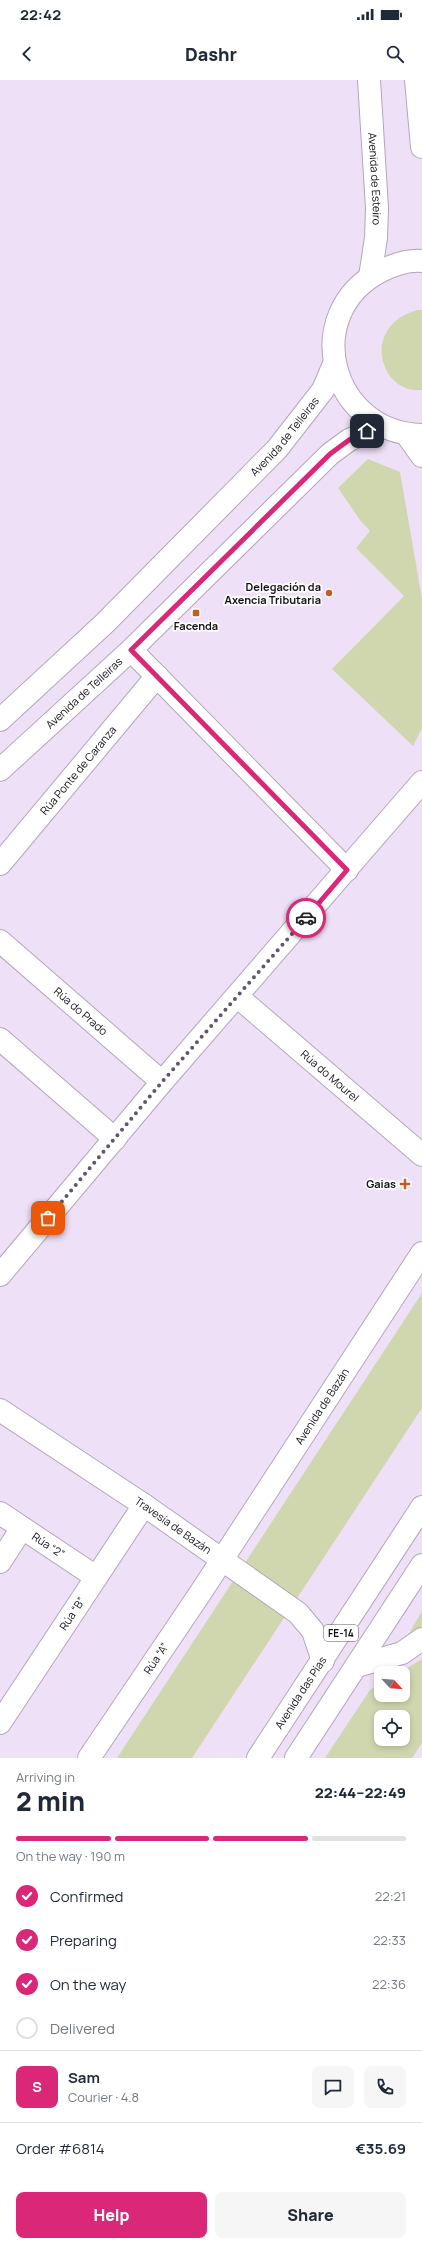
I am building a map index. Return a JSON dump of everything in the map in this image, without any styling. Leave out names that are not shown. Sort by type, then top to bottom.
[{"type":"main road","name":"Avenida de Esteiro","points":[[369,80],[377,208],[376,238],[370,277]]},
{"type":"main road","points":[[416,80],[422,147]]},
{"type":"main road","points":[[422,261],[393,266],[370,277],[352,294],[340,315],[334,339],[334,364],[343,389],[359,411],[381,426],[415,435],[422,456]]},
{"type":"main road","name":"Avenida de Telleiras","points":[[0,720],[105,623],[277,449],[323,390],[334,364]]},
{"type":"main road","name":"Avenida de Telleiras","points":[[0,770],[131,650],[330,454],[349,440],[381,426]]},
{"type":"main road","points":[[131,650],[347,870]]},
{"type":"main road","name":"Rúa Ponte de Caranza","points":[[0,864],[157,676]]},
{"type":"main road","points":[[0,1274],[162,1082],[422,782]]},
{"type":"main road","name":"Rúa do Prado","points":[[0,941],[162,1082]]},
{"type":"main road","name":"Rúa do Mourel","points":[[238,996],[422,1155]]},
{"type":"main road","points":[[0,1039],[115,1138]]},
{"type":"main road","name":"Avenida de Bazán","points":[[222,1559],[422,1253]]},
{"type":"main road","name":"Travesía de Bazán","points":[[0,1410],[144,1505],[306,1620],[316,1637],[323,1661]]},
{"type":"main road","name":"Rúa “B”","points":[[0,1723],[144,1505]]},
{"type":"main road","name":"Avenida das Pías","points":[[258,1758],[323,1661],[422,1507]]},
{"type":"main road","name":"Rúa “2”","points":[[0,1513],[96,1577]]},
{"type":"main road","points":[[0,1562],[22,1528]]},
{"type":"main road","name":"Rúa “A”","points":[[89,1758],[222,1559]]},
{"type":"main road","name":"FE-14","points":[[296,1758],[422,1565]]},
{"type":"main road","points":[[357,1666],[402,1653],[422,1639]]},
{"type":"green space","points":[[418,310],[422,310],[422,390],[407,388],[395,381],[387,370],[382,357],[382,343],[388,329],[400,318]]},
{"type":"green space","points":[[368,459],[400,472],[422,599],[422,728],[413,746],[332,669],[404,596],[356,548],[370,531],[360,520],[338,488]]},
{"type":"green space","points":[[422,1293],[422,1408],[192,1758],[117,1758]]},
{"type":"green space","points":[[422,1611],[422,1626],[407,1637]]},
{"type":"green space","points":[[422,1659],[422,1743],[412,1758],[325,1758],[370,1690],[374,1687],[374,1702],[410,1702],[410,1666]]},
{"type":"way so far","points":[[48,1218],[162,1082],[306,918]]},
{"type":"place","name":"Delegación da Axencia Tributaria","points":[[329,593]]},
{"type":"place","name":"Facenda","points":[[196,613]]},
{"type":"place","name":"Gaias","points":[[405,1184]]},
{"type":"route","points":[[306,918],[347,870],[131,650],[330,454],[349,440],[367,431]]}]
